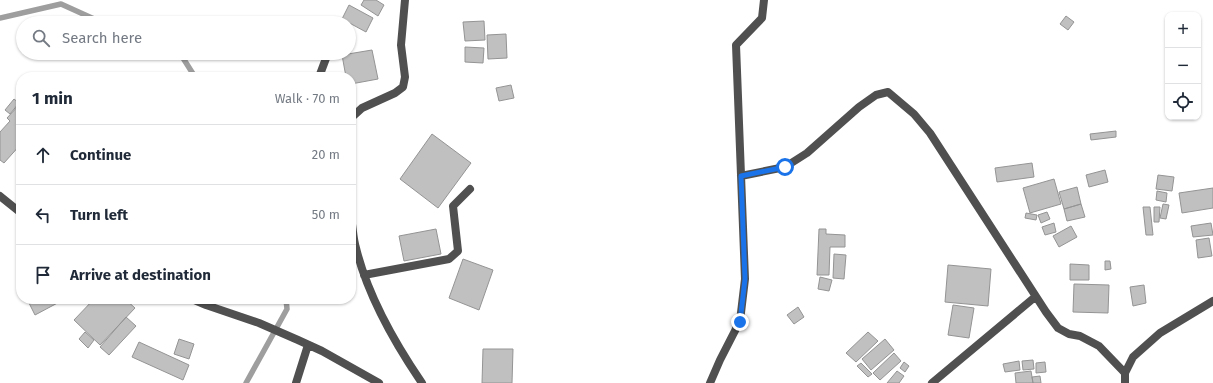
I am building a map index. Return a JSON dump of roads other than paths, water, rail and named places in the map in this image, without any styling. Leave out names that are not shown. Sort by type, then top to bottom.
[{"type":"street","points":[[356,113],[362,108],[395,93],[403,87],[405,77],[401,45],[404,0]]},
{"type":"street","points":[[710,383],[740,322],[745,279],[736,45],[762,18],[764,0]]},
{"type":"street","points":[[321,72],[325,60]]},
{"type":"street","points":[[741,176],[785,167],[807,154],[859,107],[876,94],[888,92],[914,114],[930,133],[1035,297],[1058,328],[1069,334],[1080,336],[1099,346],[1125,373]]},
{"type":"street","points":[[364,275],[449,259],[458,251],[453,206],[470,189]]},
{"type":"street","points":[[0,196],[16,209]]},
{"type":"street","points":[[356,248],[364,275],[380,313],[400,352],[422,383]]},
{"type":"street","points":[[932,383],[1035,297]]},
{"type":"street","points":[[1125,383],[1125,373],[1133,357],[1160,333],[1213,301]]},
{"type":"street","points":[[204,304],[259,323],[298,340],[379,383]]},
{"type":"street","points":[[296,383],[308,345]]},
{"type":"waterway","points":[[0,18],[61,4],[88,16]]},
{"type":"waterway","points":[[184,60],[192,72]]},
{"type":"waterway","points":[[246,383],[287,309],[286,304]]}]
